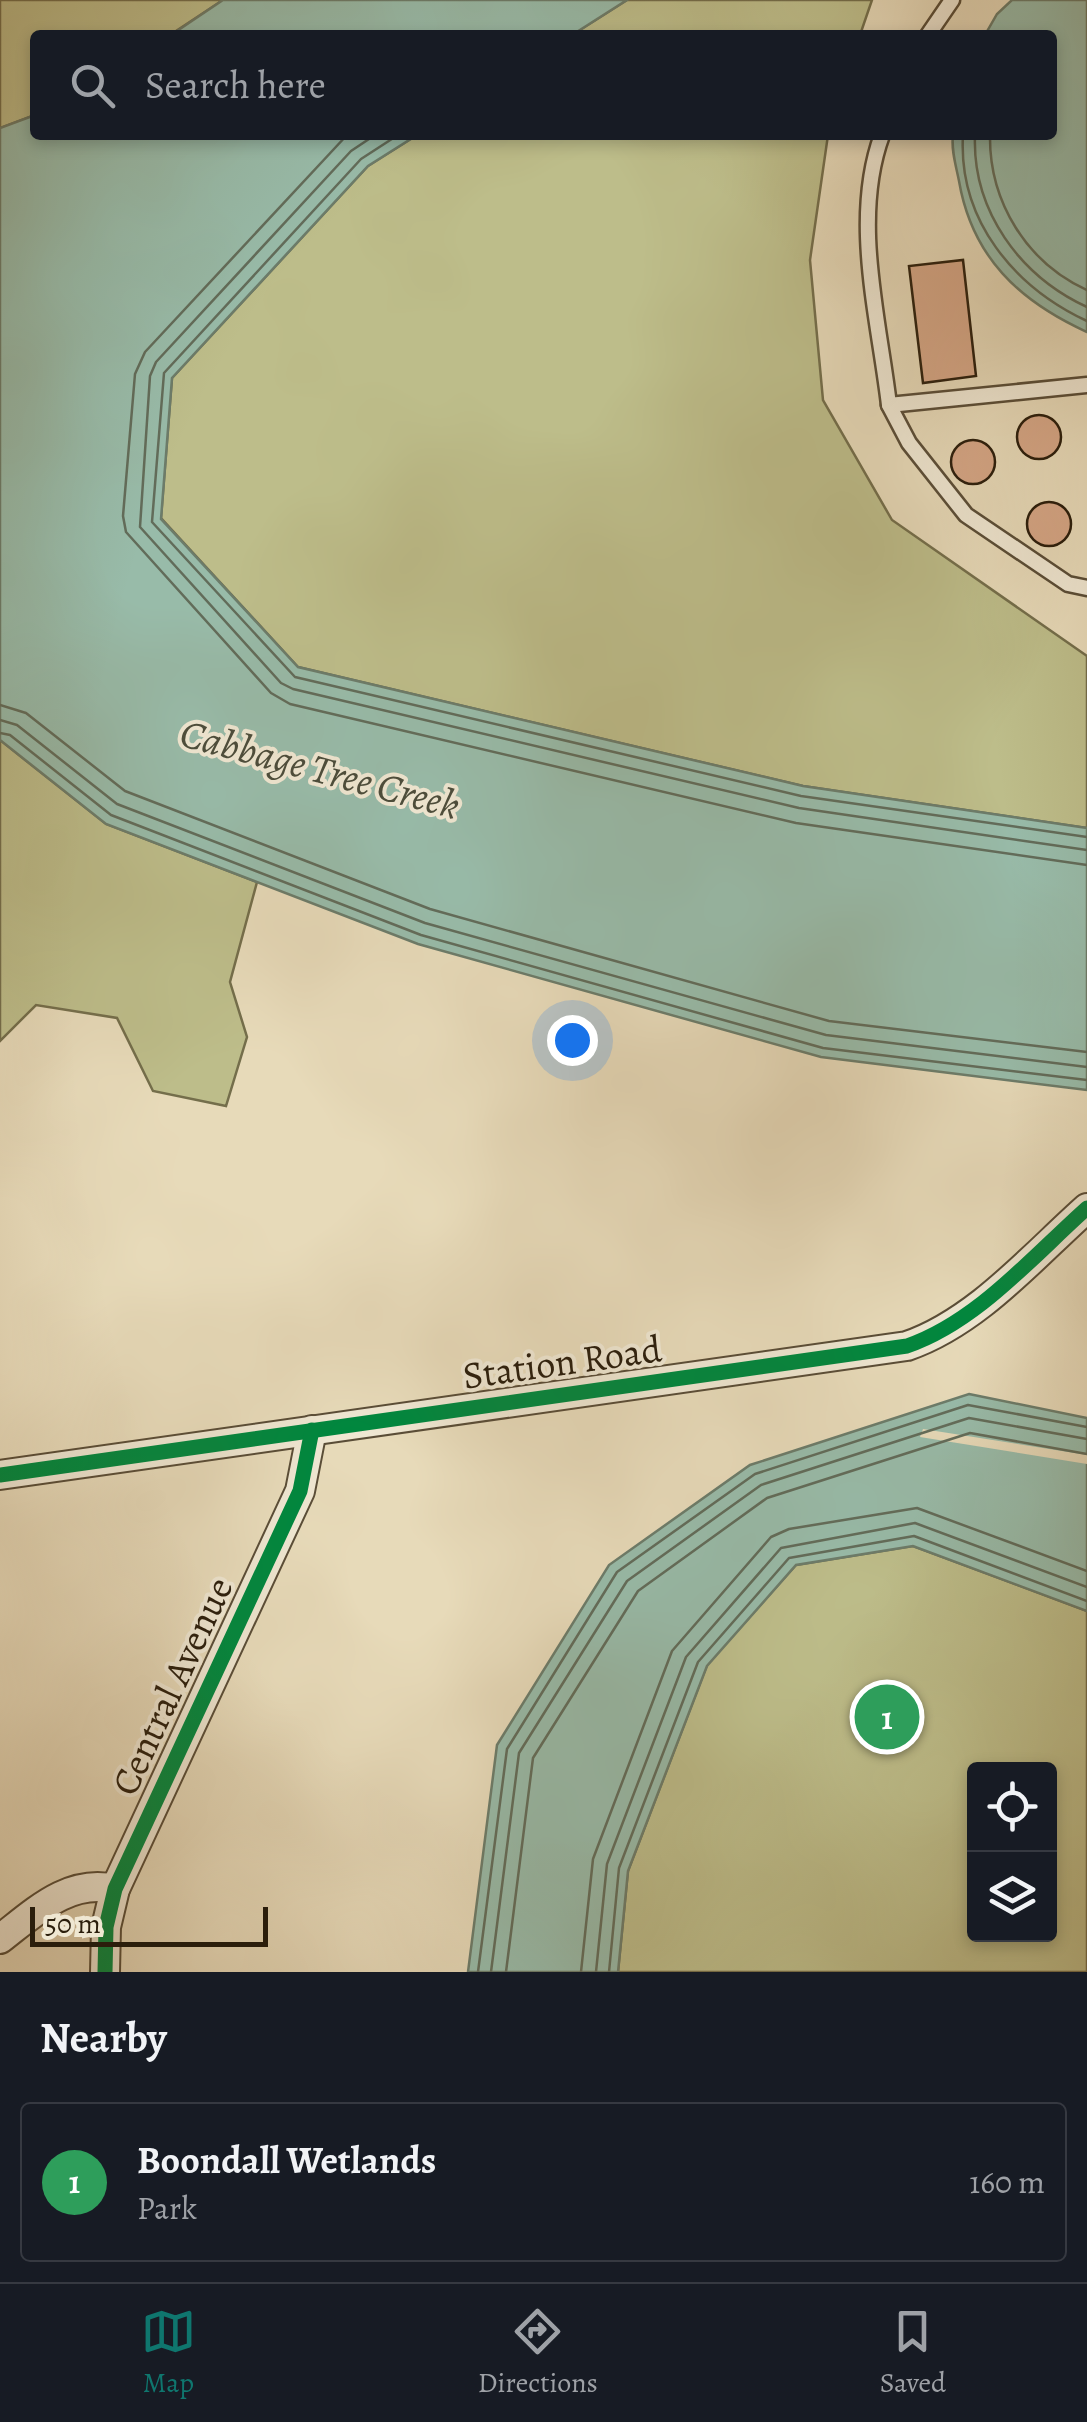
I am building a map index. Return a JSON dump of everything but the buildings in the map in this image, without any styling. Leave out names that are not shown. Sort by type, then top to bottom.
[{"type":"street","name":"Station Road","points":[[0,1475],[907,1346],[936,1336],[962,1319],[1087,1208]]},
{"type":"street","name":"Central Avenue","points":[[104,1972],[106,1927],[115,1889],[300,1491],[312,1430]]},
{"type":"street","points":[[0,1940],[43,1906],[79,1886],[93,1884],[115,1889]]},
{"type":"lane","points":[[931,30],[952,0]]},
{"type":"lane","points":[[880,140],[873,160],[867,224],[889,405],[936,480],[966,514],[1068,584],[1087,588]]},
{"type":"lane","points":[[889,405],[1087,385]]},
{"type":"shaded area","points":[[0,0],[223,0],[178,30],[30,30],[30,117],[0,128]]},
{"type":"shaded area","points":[[627,0],[872,0],[862,30],[580,30]]},
{"type":"shaded area","points":[[409,140],[827,140],[810,260],[823,400],[892,520],[1087,656],[1087,828],[803,786],[298,667],[161,518],[172,378],[368,166]]},
{"type":"shaded area","points":[[0,740],[106,824],[257,882],[230,982],[247,1037],[226,1106],[153,1091],[117,1018],[36,1005],[0,1041]]},
{"type":"shaded area","points":[[913,1546],[1087,1611],[1087,1972],[618,1972],[628,1871],[707,1665],[796,1565]]},
{"type":"water","points":[[223,0],[627,0],[580,30],[178,30]]},
{"type":"water","points":[[1012,0],[1087,0],[1087,332],[1040,306],[1002,273],[987,254],[965,208],[953,140],[1057,140],[1057,30],[988,30]]},
{"type":"water","name":"Cabbage Tree Creek","points":[[30,117],[30,140],[409,140],[368,166],[172,378],[161,519],[298,667],[803,786],[1087,828],[1087,1090],[821,1057],[418,944],[106,824],[0,740],[0,128]]},
{"type":"water","points":[[969,1394],[1087,1418],[1087,1611],[913,1546],[796,1565],[707,1666],[628,1871],[618,1972],[468,1972],[497,1745],[609,1565],[750,1465]]},
{"type":"pier","points":[[923,1429],[1087,1455],[1087,1464],[920,1437]]},
{"type":"cycle path","points":[[0,1475],[907,1346],[933,1335],[980,1304],[1087,1208]]},
{"type":"cycle path","points":[[105,1972],[106,1927],[115,1889],[300,1491],[312,1430]]},
{"type":"place","name":"Boondall Wetlands","points":[[887,1717]]}]
